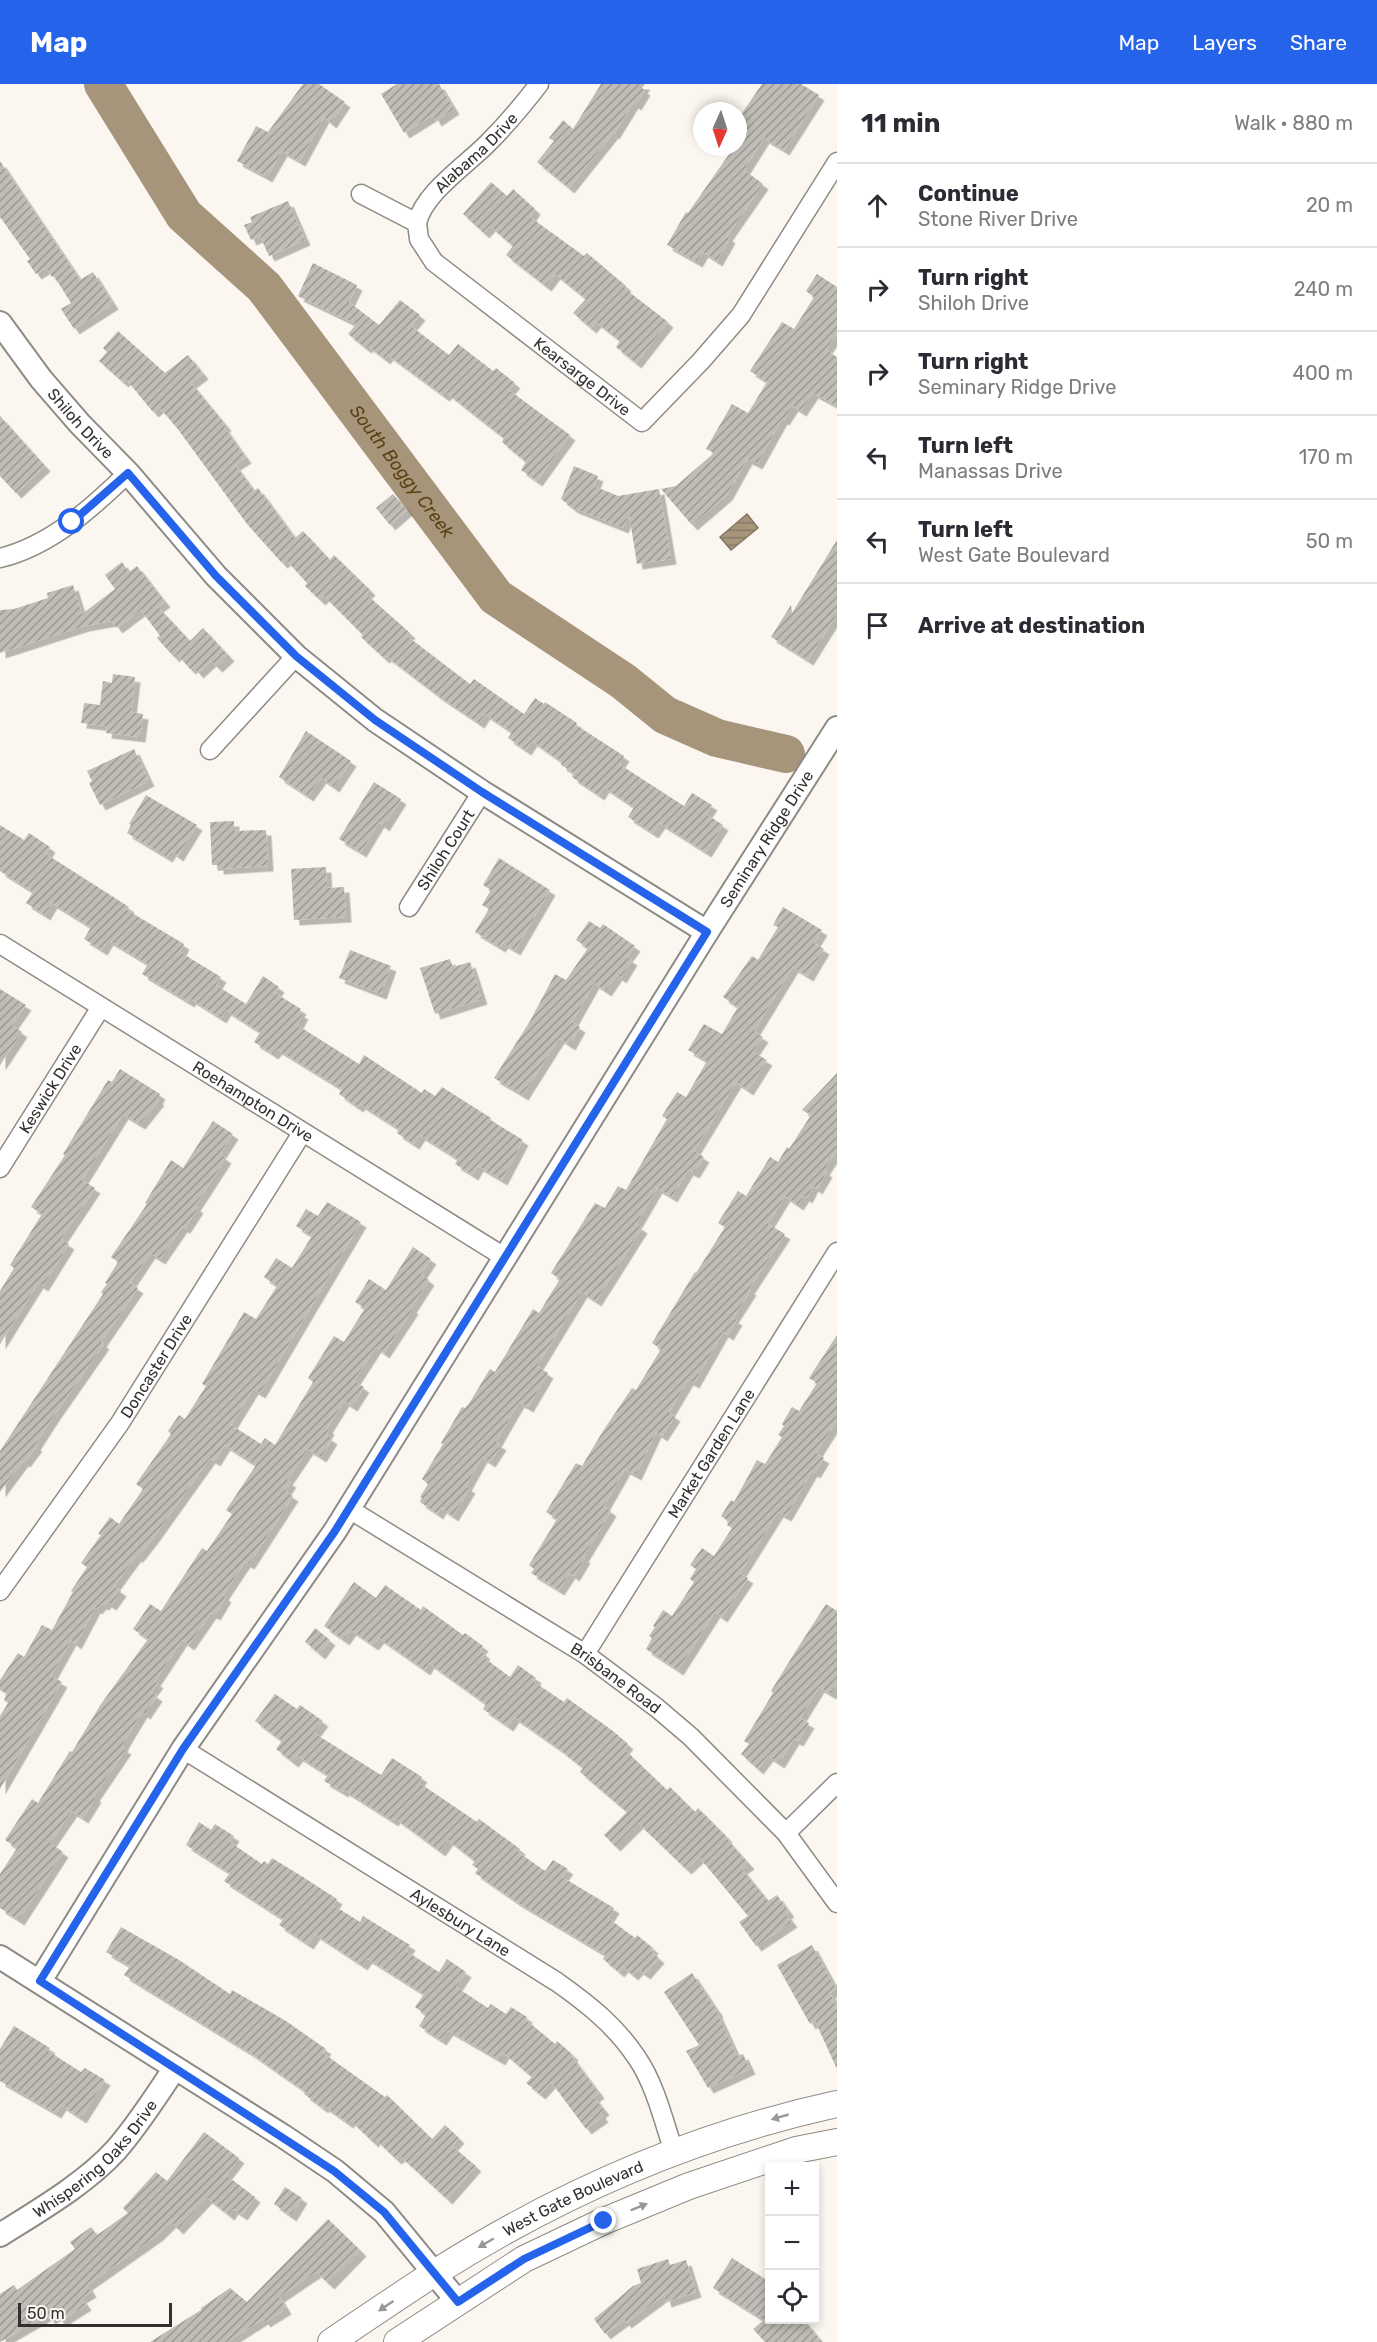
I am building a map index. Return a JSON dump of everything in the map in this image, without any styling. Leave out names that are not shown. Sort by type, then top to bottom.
[{"type":"main road","name":"West Gate Boulevard","points":[[331,2342],[435,2273],[575,2195],[674,2152],[731,2132],[837,2104]]},
{"type":"main road","name":"West Gate Boulevard","points":[[397,2342],[524,2259],[604,2221],[689,2186],[796,2150],[837,2142]]},
{"type":"street","name":"Alabama Drive","points":[[417,223],[419,213],[429,199],[488,143],[539,84]]},
{"type":"street","name":"Kearsarge Drive","points":[[417,223],[419,239],[434,262],[642,423],[741,315],[837,162]]},
{"type":"street","points":[[361,194],[417,223]]},
{"type":"street","name":"Shiloh Drive","points":[[0,323],[41,379],[80,424],[128,473],[216,576],[296,656],[375,720],[482,792],[707,932]]},
{"type":"street","points":[[0,558],[29,548],[63,529],[110,491],[128,473]]},
{"type":"street","points":[[210,750],[296,656]]},
{"type":"street","name":"Seminary Ridge Drive","points":[[40,1981],[183,1749],[349,1509],[707,932],[837,728]]},
{"type":"street","name":"Shiloh Court","points":[[409,907],[482,792]]},
{"type":"street","name":"Roehampton Drive","points":[[0,944],[506,1258]]},
{"type":"street","name":"Keswick Drive","points":[[0,1168],[100,1006]]},
{"type":"street","name":"Doncaster Drive","points":[[0,1591],[120,1423],[302,1133]]},
{"type":"street","name":"Market Garden Lane","points":[[585,1654],[837,1252]]},
{"type":"street","name":"Brisbane Road","points":[[349,1509],[585,1654],[634,1690],[691,1737],[786,1833],[837,1904]]},
{"type":"street","name":"Aylesbury Lane","points":[[183,1749],[587,2003],[615,2029],[638,2059],[658,2104],[674,2152]]},
{"type":"street","points":[[786,1833],[837,1783]]},
{"type":"street","points":[[0,1957],[334,2171],[384,2212],[458,2302]]},
{"type":"street","name":"Whispering Oaks Drive","points":[[0,2235],[40,2210],[114,2152],[133,2129],[175,2068]]},
{"type":"shaded area","points":[[747,514],[758,528],[731,550],[720,537]]},
{"type":"building","points":[[303,84],[319,84],[345,102],[331,123],[324,117],[300,161],[282,151],[267,177],[237,161],[256,126],[268,132]]},
{"type":"building","points":[[397,84],[439,84],[454,109],[436,121],[433,115],[404,133],[381,94]]},
{"type":"building","points":[[601,84],[645,84],[642,88],[645,90],[636,105],[633,103],[614,134],[569,188],[537,162],[554,141],[549,138],[563,120],[573,129]]},
{"type":"building","points":[[762,84],[801,84],[819,95],[784,150],[764,138],[744,170],[763,184],[727,236],[730,238],[717,261],[703,252],[697,262],[667,245],[686,212],[688,213],[728,156],[747,156],[747,106]]},
{"type":"building","points":[[0,161],[80,280],[93,272],[113,304],[74,329],[61,309],[71,303],[54,276],[52,277],[46,268],[36,274],[27,261],[30,259],[0,217]]},
{"type":"building","points":[[491,182],[507,196],[513,189],[535,209],[530,217],[584,256],[587,253],[626,286],[624,288],[668,322],[636,363],[616,347],[620,341],[596,322],[591,328],[573,313],[586,299],[555,274],[546,286],[506,255],[513,246],[490,226],[484,233],[463,214]]},
{"type":"building","points":[[288,201],[305,240],[269,256],[260,236],[251,240],[244,225],[252,222],[250,217]]},
{"type":"building","points":[[313,263],[357,285],[349,302],[379,325],[400,300],[420,315],[411,326],[449,355],[458,344],[493,371],[496,368],[515,383],[509,390],[570,435],[537,481],[521,470],[526,462],[502,442],[504,438],[447,393],[444,396],[388,355],[385,359],[368,346],[366,348],[348,334],[356,324],[298,296]]},
{"type":"building","points":[[817,274],[837,287],[837,333],[826,350],[837,357],[837,406],[813,393],[801,411],[793,406],[784,420],[782,419],[757,464],[747,459],[727,495],[692,525],[661,489],[676,486],[714,453],[706,449],[732,404],[748,413],[767,382],[750,371],[782,322],[794,329],[814,297],[806,291]]},
{"type":"building","points":[[118,331],[165,373],[188,355],[203,374],[191,383],[226,426],[224,427],[246,458],[235,465],[254,491],[258,488],[295,538],[303,531],[330,560],[334,555],[370,590],[366,594],[410,633],[407,636],[470,684],[474,679],[524,714],[535,698],[544,704],[545,702],[624,756],[619,764],[684,806],[692,793],[712,805],[706,814],[723,825],[706,852],[660,823],[653,833],[628,817],[634,807],[604,787],[599,795],[572,777],[574,773],[561,765],[562,762],[532,741],[526,750],[508,738],[512,732],[485,714],[479,723],[386,656],[384,658],[361,637],[363,635],[324,596],[320,600],[305,586],[307,583],[286,560],[282,563],[247,524],[159,407],[153,412],[126,379],[123,382],[99,361],[107,352],[103,348]]},
{"type":"building","points":[[0,416],[45,466],[16,493],[0,476]]},
{"type":"building","points":[[574,466],[598,476],[594,486],[618,496],[659,489],[671,559],[637,564],[629,514],[623,528],[573,508],[561,499]]},
{"type":"building","points":[[393,494],[407,510],[390,525],[376,508]]},
{"type":"building","points":[[837,540],[837,614],[808,660],[771,637],[791,605],[792,613]]},
{"type":"building","points":[[122,562],[129,572],[137,566],[165,602],[158,607],[190,641],[203,628],[229,656],[217,667],[211,661],[198,673],[193,667],[190,669],[177,654],[174,657],[157,638],[160,636],[141,610],[117,628],[112,621],[84,626],[0,653],[0,610],[14,609],[48,598],[47,593],[73,585],[82,614],[115,589],[105,575]]},
{"type":"building","points":[[113,674],[135,677],[131,712],[143,714],[140,737],[106,733],[107,726],[81,723],[84,703],[100,705],[103,681],[112,683]]},
{"type":"building","points":[[306,731],[351,761],[334,787],[321,778],[308,796],[279,777]]},
{"type":"building","points":[[134,749],[149,781],[100,805],[89,783],[92,781],[87,771]]},
{"type":"building","points":[[374,782],[401,799],[384,826],[379,822],[361,852],[339,839]]},
{"type":"building","points":[[146,795],[197,825],[178,856],[171,851],[167,857],[127,833],[131,825],[129,824]]},
{"type":"building","points":[[234,821],[234,831],[266,830],[268,866],[218,869],[218,865],[212,865],[210,822]]},
{"type":"building","points":[[0,825],[24,840],[29,833],[50,847],[46,854],[129,907],[127,910],[184,944],[180,952],[221,977],[216,985],[246,1004],[263,976],[279,987],[275,993],[301,1009],[299,1012],[303,1014],[297,1025],[359,1064],[364,1055],[422,1093],[424,1089],[435,1096],[442,1087],[523,1140],[502,1180],[478,1166],[473,1175],[455,1164],[458,1159],[420,1135],[414,1144],[397,1133],[399,1129],[360,1104],[358,1107],[339,1094],[342,1089],[277,1049],[273,1054],[254,1042],[260,1032],[226,1010],[221,1018],[191,999],[189,1002],[142,974],[148,964],[108,940],[102,950],[84,939],[91,927],[52,903],[45,915],[26,903],[33,892],[0,871]]},
{"type":"building","points":[[499,858],[550,890],[515,950],[503,943],[500,947],[475,932],[489,909],[482,905],[491,890],[483,885]]},
{"type":"building","points":[[326,867],[327,888],[344,887],[346,917],[294,920],[291,869]]},
{"type":"building","points":[[783,907],[822,930],[814,943],[824,949],[808,976],[793,967],[754,1031],[763,1037],[753,1052],[767,1060],[748,1090],[736,1082],[694,1151],[704,1157],[694,1173],[688,1170],[672,1197],[657,1188],[636,1224],[642,1228],[596,1301],[582,1292],[537,1366],[548,1373],[528,1407],[519,1402],[496,1442],[501,1445],[490,1462],[482,1457],[466,1486],[470,1488],[453,1516],[441,1508],[438,1514],[420,1502],[422,1498],[420,1497],[428,1484],[422,1479],[443,1444],[441,1443],[462,1407],[465,1408],[470,1402],[490,1369],[495,1372],[533,1309],[539,1313],[560,1279],[551,1273],[595,1203],[605,1208],[618,1186],[626,1190],[667,1119],[662,1116],[677,1092],[686,1097],[707,1061],[688,1050],[704,1024],[722,1034],[738,1007],[723,997],[752,956],[758,960],[778,927],[773,925]]},
{"type":"building","points":[[589,921],[600,928],[603,924],[635,946],[627,957],[632,960],[621,978],[617,975],[606,991],[594,983],[572,1022],[580,1027],[570,1045],[559,1038],[523,1095],[494,1078],[530,1021],[555,974],[566,980],[588,948],[576,940]]},
{"type":"building","points":[[350,950],[391,966],[381,994],[339,978]]},
{"type":"building","points":[[450,959],[453,967],[470,962],[482,999],[435,1014],[420,968]]},
{"type":"building","points":[[0,989],[26,1005],[12,1025],[22,1032],[0,1065]]},
{"type":"building","points":[[120,1069],[160,1094],[157,1099],[159,1100],[140,1124],[123,1114],[82,1180],[95,1188],[61,1239],[69,1244],[43,1286],[38,1283],[0,1344],[0,1291],[14,1268],[10,1265],[42,1214],[31,1207],[65,1155],[63,1154],[108,1080],[112,1082]]},
{"type":"building","points":[[837,1073],[837,1150],[824,1170],[827,1172],[817,1189],[813,1186],[807,1198],[804,1196],[798,1205],[785,1196],[768,1224],[785,1234],[749,1289],[751,1290],[733,1318],[737,1320],[728,1335],[723,1332],[694,1383],[688,1380],[669,1412],[675,1416],[662,1436],[656,1432],[636,1475],[625,1469],[604,1506],[611,1511],[574,1576],[570,1573],[559,1590],[531,1573],[534,1569],[529,1565],[557,1519],[546,1512],[576,1463],[582,1466],[632,1388],[636,1390],[661,1349],[652,1343],[725,1227],[718,1223],[738,1191],[746,1196],[770,1157],[778,1162],[787,1147],[789,1149],[811,1115],[802,1110]]},
{"type":"building","points":[[213,1121],[233,1134],[220,1154],[226,1158],[195,1206],[198,1208],[160,1259],[150,1253],[130,1283],[138,1288],[101,1342],[104,1344],[55,1414],[35,1445],[37,1446],[0,1492],[0,1451],[103,1294],[101,1292],[107,1284],[105,1283],[118,1262],[111,1257],[147,1204],[145,1203],[171,1160],[183,1168]]},
{"type":"building","points":[[327,1202],[361,1222],[260,1393],[253,1389],[231,1425],[261,1444],[265,1438],[275,1445],[313,1382],[308,1378],[334,1336],[344,1342],[365,1308],[355,1302],[369,1279],[386,1290],[413,1247],[431,1259],[421,1274],[429,1280],[384,1353],[376,1347],[354,1381],[364,1387],[352,1406],[344,1401],[327,1428],[329,1429],[326,1435],[332,1439],[321,1457],[308,1449],[287,1480],[291,1482],[285,1491],[293,1496],[249,1564],[245,1562],[223,1595],[226,1597],[215,1615],[211,1613],[189,1645],[182,1640],[155,1681],[158,1683],[151,1692],[157,1696],[145,1714],[142,1712],[124,1742],[122,1747],[126,1749],[94,1796],[96,1797],[83,1818],[72,1811],[50,1843],[63,1852],[19,1920],[0,1908],[0,1874],[17,1848],[5,1840],[32,1799],[38,1803],[101,1704],[148,1639],[133,1629],[150,1604],[161,1611],[202,1548],[207,1551],[232,1514],[226,1510],[256,1465],[225,1445],[215,1461],[210,1458],[152,1539],[114,1586],[121,1591],[111,1605],[106,1602],[97,1609],[95,1608],[76,1644],[71,1640],[51,1676],[62,1682],[0,1789],[0,1716],[8,1703],[4,1700],[7,1694],[0,1690],[0,1680],[18,1653],[24,1657],[42,1625],[52,1630],[73,1592],[71,1591],[87,1567],[81,1563],[101,1535],[98,1534],[110,1517],[119,1524],[143,1489],[136,1484],[171,1434],[168,1431],[179,1415],[185,1419],[206,1386],[202,1384],[244,1312],[256,1319],[277,1286],[264,1277],[276,1258],[292,1268],[312,1236],[296,1226],[306,1209],[318,1216]]},
{"type":"building","points":[[837,1335],[837,1420],[818,1450],[817,1454],[824,1458],[815,1473],[812,1471],[786,1516],[778,1512],[740,1573],[748,1578],[722,1617],[715,1612],[678,1670],[646,1649],[652,1638],[649,1636],[655,1627],[653,1626],[663,1610],[672,1616],[694,1582],[690,1579],[696,1569],[690,1565],[702,1548],[714,1556],[732,1528],[727,1525],[729,1522],[721,1516],[731,1500],[734,1502],[757,1460],[765,1464],[782,1437],[778,1435],[792,1407],[799,1411],[817,1383],[809,1378]]},
{"type":"building","points":[[354,1582],[376,1598],[385,1585],[421,1610],[423,1606],[463,1635],[465,1633],[483,1646],[480,1650],[485,1654],[483,1657],[510,1677],[518,1665],[536,1678],[534,1682],[564,1702],[567,1698],[613,1731],[628,1744],[624,1749],[667,1790],[670,1787],[695,1812],[698,1808],[727,1837],[749,1864],[742,1869],[768,1901],[777,1895],[789,1912],[786,1914],[792,1922],[756,1946],[739,1922],[748,1916],[699,1857],[686,1869],[638,1823],[615,1846],[604,1835],[627,1812],[580,1772],[583,1768],[558,1748],[514,1717],[508,1726],[483,1709],[486,1704],[429,1663],[425,1670],[379,1638],[373,1645],[351,1630],[344,1640],[324,1626]]},
{"type":"building","points":[[826,1604],[837,1611],[837,1684],[831,1694],[819,1687],[800,1718],[809,1723],[798,1741],[794,1739],[779,1763],[768,1756],[758,1769],[741,1754],[749,1744],[744,1741],[773,1693],[771,1691]]},
{"type":"building","points":[[315,1628],[330,1640],[320,1654],[305,1642]]},
{"type":"building","points":[[275,1694],[297,1709],[300,1705],[323,1721],[314,1733],[381,1775],[392,1758],[422,1777],[418,1782],[477,1822],[479,1819],[520,1849],[518,1852],[545,1871],[553,1860],[568,1869],[562,1877],[614,1908],[608,1918],[635,1938],[637,1935],[653,1948],[651,1951],[659,1958],[645,1974],[638,1969],[633,1975],[623,1967],[619,1972],[603,1959],[606,1955],[517,1902],[475,1873],[478,1869],[472,1865],[475,1861],[448,1840],[440,1851],[395,1818],[393,1821],[344,1790],[343,1792],[324,1781],[328,1775],[298,1756],[293,1762],[276,1749],[282,1741],[255,1721]]},
{"type":"building","points":[[199,1822],[211,1830],[215,1824],[234,1836],[230,1842],[262,1864],[264,1861],[268,1864],[272,1858],[303,1877],[337,1899],[333,1905],[360,1922],[363,1916],[410,1945],[406,1951],[439,1972],[447,1959],[466,1972],[456,1987],[488,2008],[491,2004],[506,2014],[511,2007],[527,2017],[526,2020],[555,2044],[557,2041],[573,2055],[572,2057],[599,2093],[594,2097],[604,2110],[600,2113],[603,2117],[586,2129],[551,2082],[540,2094],[526,2083],[532,2077],[504,2053],[500,2060],[448,2030],[441,2040],[419,2026],[426,2015],[415,2007],[424,1994],[367,1958],[362,1965],[315,1934],[308,1944],[279,1925],[283,1919],[224,1881],[230,1873],[186,1845]]},
{"type":"building","points":[[121,1927],[179,1960],[230,1994],[232,1990],[286,2021],[326,2049],[323,2053],[385,2097],[387,2095],[432,2139],[445,2125],[459,2138],[452,2146],[476,2166],[447,2199],[400,2156],[396,2159],[375,2139],[373,2142],[350,2120],[348,2123],[324,2106],[323,2108],[304,2094],[306,2092],[249,2052],[124,1975],[130,1966],[106,1952]]},
{"type":"building","points":[[812,1945],[836,1989],[830,1993],[837,2009],[837,2069],[815,2021],[810,2024],[777,1965]]},
{"type":"building","points":[[692,1973],[718,2012],[737,2056],[743,2054],[750,2069],[708,2088],[686,2051],[699,2045],[664,1992]]},
{"type":"building","points":[[14,2026],[50,2048],[48,2051],[81,2072],[85,2068],[105,2080],[81,2118],[61,2105],[56,2113],[0,2081],[0,2049]]},
{"type":"building","points":[[204,2132],[239,2158],[226,2175],[255,2197],[242,2215],[233,2209],[229,2215],[207,2198],[178,2229],[171,2222],[158,2235],[87,2285],[91,2292],[81,2298],[86,2305],[61,2321],[56,2315],[50,2319],[47,2315],[0,2342],[0,2294],[14,2285],[17,2290],[75,2249],[70,2242],[91,2227],[97,2235],[128,2213],[123,2208],[156,2172],[167,2181]]},
{"type":"building","points":[[285,2187],[302,2198],[291,2216],[274,2204]]},
{"type":"building","points":[[328,2219],[361,2251],[329,2284],[316,2272],[279,2297],[286,2309],[265,2322],[263,2319],[227,2342],[150,2342],[201,2310],[230,2288],[247,2302]]},
{"type":"building","points":[[732,2258],[765,2279],[765,2324],[807,2324],[822,2342],[765,2342],[753,2329],[764,2320],[713,2288]]},
{"type":"building","points":[[668,2259],[670,2265],[686,2260],[696,2292],[666,2302],[664,2295],[626,2323],[624,2320],[605,2334],[594,2319],[633,2286],[641,2283],[637,2269]]},
{"type":"waterway","name":"South Boggy Creek","points":[[103,84],[184,215],[264,287],[496,597],[623,681],[665,715],[717,738],[786,754]]},
{"type":"route","points":[[72,522],[128,473],[216,576],[296,656],[375,720],[482,792],[707,932],[335,1531],[183,1749],[40,1981],[334,2171],[384,2212],[458,2302],[524,2259],[604,2221]]}]
